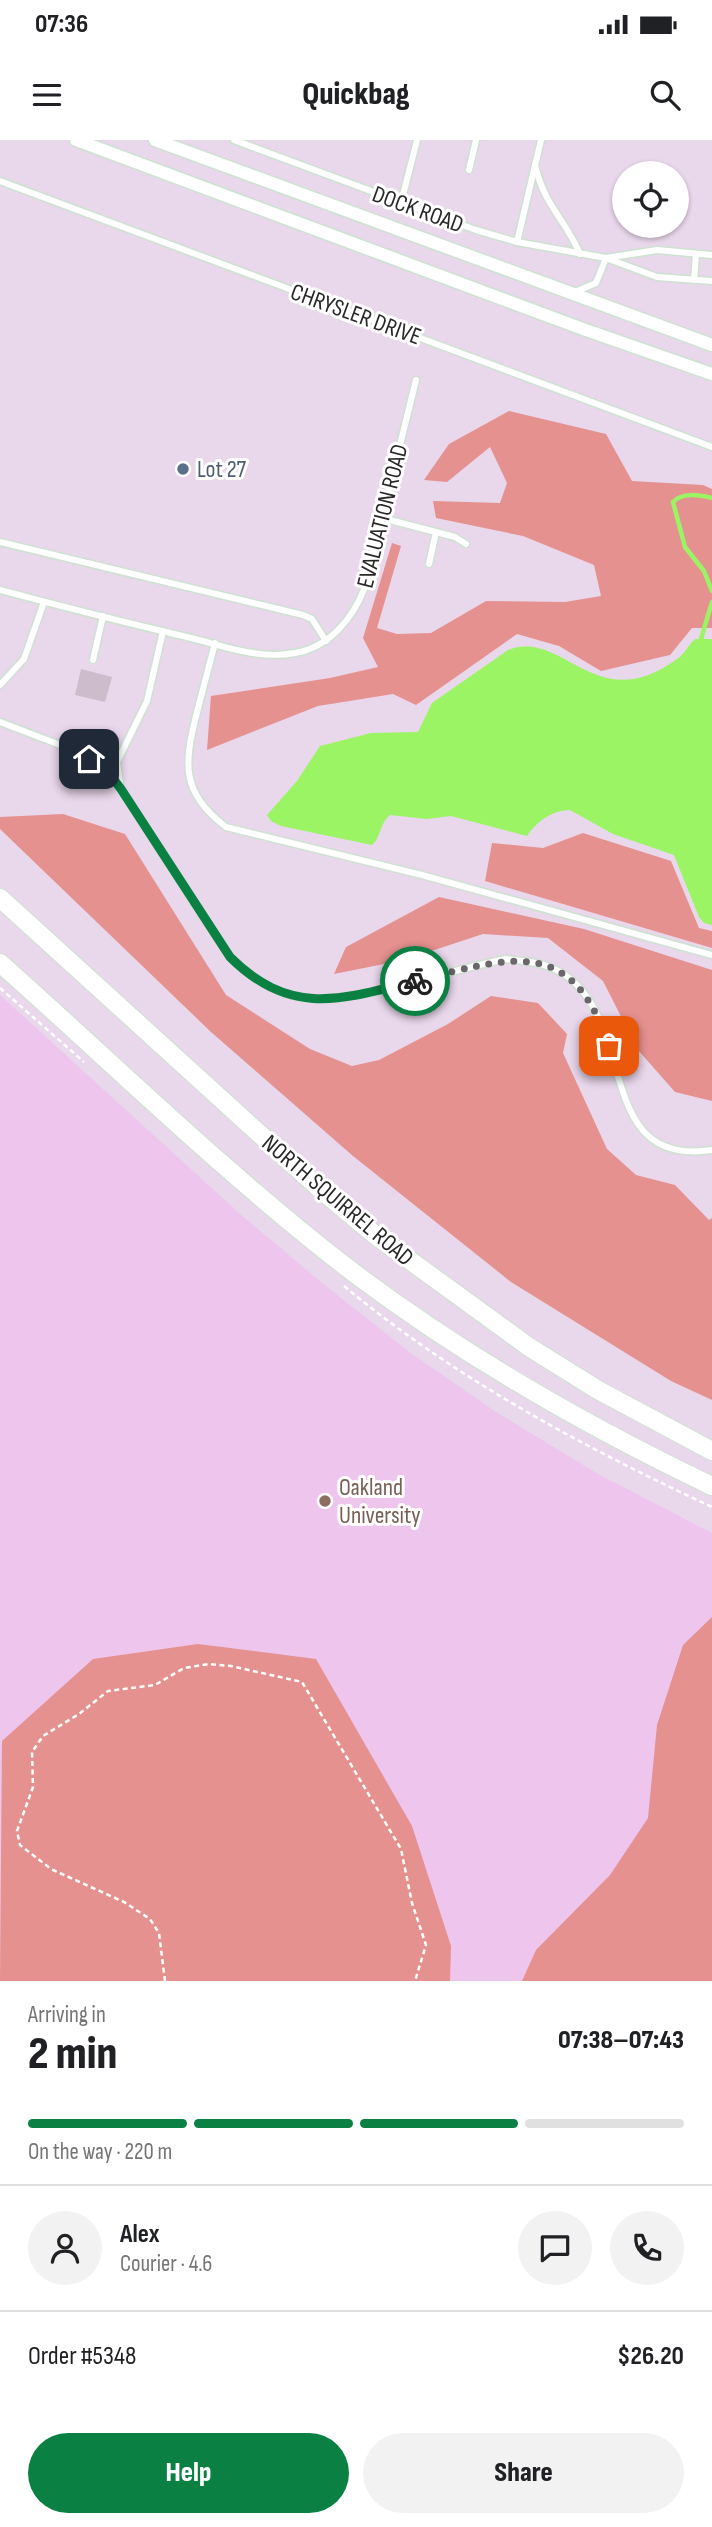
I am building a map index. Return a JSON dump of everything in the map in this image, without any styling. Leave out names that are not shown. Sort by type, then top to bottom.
[{"type":"main road","name":"NORTH SQUIRREL ROAD","points":[[0,898],[375,1235],[529,1347],[634,1410],[712,1451]]},
{"type":"main road","name":"NORTH SQUIRREL ROAD","points":[[0,963],[260,1196],[355,1273],[454,1343],[538,1395],[611,1437],[712,1486]]},
{"type":"street","points":[[76,140],[583,329],[712,373]]},
{"type":"street","points":[[155,140],[564,293],[712,345]]},
{"type":"lane","name":"DOCK ROAD","points":[[234,140],[401,203],[517,242],[607,258],[657,277],[712,281]]},
{"type":"lane","points":[[401,203],[417,140]]},
{"type":"lane","points":[[469,170],[476,140]]},
{"type":"lane","points":[[517,242],[541,140]]},
{"type":"lane","points":[[535,163],[543,196],[570,230],[580,254]]},
{"type":"lane","name":"CHRYSLER DRIVE","points":[[0,181],[712,447]]},
{"type":"lane","name":"DOCK ROAD","points":[[607,258],[657,250],[712,255]]},
{"type":"lane","points":[[694,280],[696,254]]},
{"type":"lane","points":[[564,293],[581,291],[596,282],[607,258]]},
{"type":"lane","name":"EVALUATION ROAD","points":[[0,590],[275,656],[298,653],[326,641],[345,624],[358,604],[416,380]]},
{"type":"lane","points":[[382,518],[455,537],[466,544]]},
{"type":"lane","points":[[429,564],[436,532]]},
{"type":"lane","points":[[0,542],[303,615],[312,619],[326,641]]},
{"type":"lane","points":[[0,684],[24,659],[44,601]]},
{"type":"lane","points":[[93,660],[103,616]]},
{"type":"lane","points":[[121,789],[117,778],[117,761],[147,701],[163,631]]},
{"type":"lane","points":[[215,643],[187,754],[188,774],[195,795],[208,813],[226,827],[422,875],[712,955]]},
{"type":"lane","points":[[0,722],[76,751],[101,767],[121,789],[230,957],[252,978],[280,992],[326,1001],[505,959],[535,961],[562,973],[585,992],[599,1018],[630,1110],[642,1133],[669,1150],[686,1154],[712,1150]]},
{"type":"path","points":[[165,1981],[159,1933],[150,1919],[124,1902],[51,1869],[23,1850],[17,1831],[32,1793],[32,1752],[43,1736],[79,1714],[107,1691],[155,1685],[184,1668],[209,1664],[302,1682],[369,1801],[401,1849],[412,1903],[426,1945],[415,1981]]},
{"type":"shaded area","points":[[509,411],[606,434],[632,481],[703,485],[712,489],[712,628],[692,628],[670,655],[601,671],[559,646],[517,634],[416,705],[393,694],[318,706],[207,750],[211,696],[330,678],[378,667],[363,638],[392,543],[401,546],[377,628],[397,634],[431,633],[486,601],[565,602],[601,596],[594,565],[523,536],[436,518],[433,501],[500,503],[507,483],[490,447],[447,482],[424,480],[449,444]]},
{"type":"shaded area","points":[[695,639],[712,639],[712,925],[704,923],[699,917],[674,855],[613,834],[570,810],[546,817],[527,836],[451,816],[427,819],[390,815],[372,845],[281,826],[271,821],[267,815],[297,781],[320,746],[371,733],[418,732],[432,703],[508,650],[528,647],[546,651],[602,677],[624,680],[648,675],[677,659]]},
{"type":"shaded area","points":[[63,814],[125,834],[226,995],[310,1049],[352,1066],[379,1060],[448,1024],[491,996],[538,1003],[567,1034],[563,1053],[607,1149],[636,1175],[675,1185],[709,1220],[712,1218],[712,1400],[671,1381],[511,1282],[353,1156],[211,1032],[0,829],[0,817]]},
{"type":"shaded area","points":[[583,833],[671,861],[699,928],[712,931],[712,948],[485,881],[492,843],[543,848]]},
{"type":"shaded area","points":[[439,897],[584,929],[712,970],[712,1101],[675,1092],[638,1050],[603,981],[548,938],[483,934],[404,960],[334,974],[346,947]]},
{"type":"shaded area","name":"Oakland University","points":[[0,995],[239,1213],[412,1354],[496,1412],[598,1474],[712,1533],[712,1981],[0,1981]]},
{"type":"shaded area","points":[[712,1617],[712,1981],[522,1981],[536,1950],[610,1875],[648,1818],[657,1725],[683,1645]]},
{"type":"shaded area","points":[[198,1644],[316,1659],[412,1826],[451,1946],[450,1981],[0,1981],[2,1741],[93,1659]]},
{"type":"building","points":[[81,669],[112,677],[105,702],[75,695]]},
{"type":"waterway","points":[[712,498],[686,496],[673,502],[685,547],[704,571],[712,591]]},
{"type":"waterway","points":[[701,639],[712,602]]},
{"type":"way so far","points":[[415,981],[505,959],[535,961],[562,973],[585,992],[599,1018],[609,1046]]},
{"type":"place","name":"Lot 27","points":[[183,469]]},
{"type":"place","name":"Oakland University","points":[[325,1501]]},
{"type":"route","points":[[89,759],[111,776],[121,789],[230,957],[252,978],[295,997],[326,1001],[415,981]]}]
